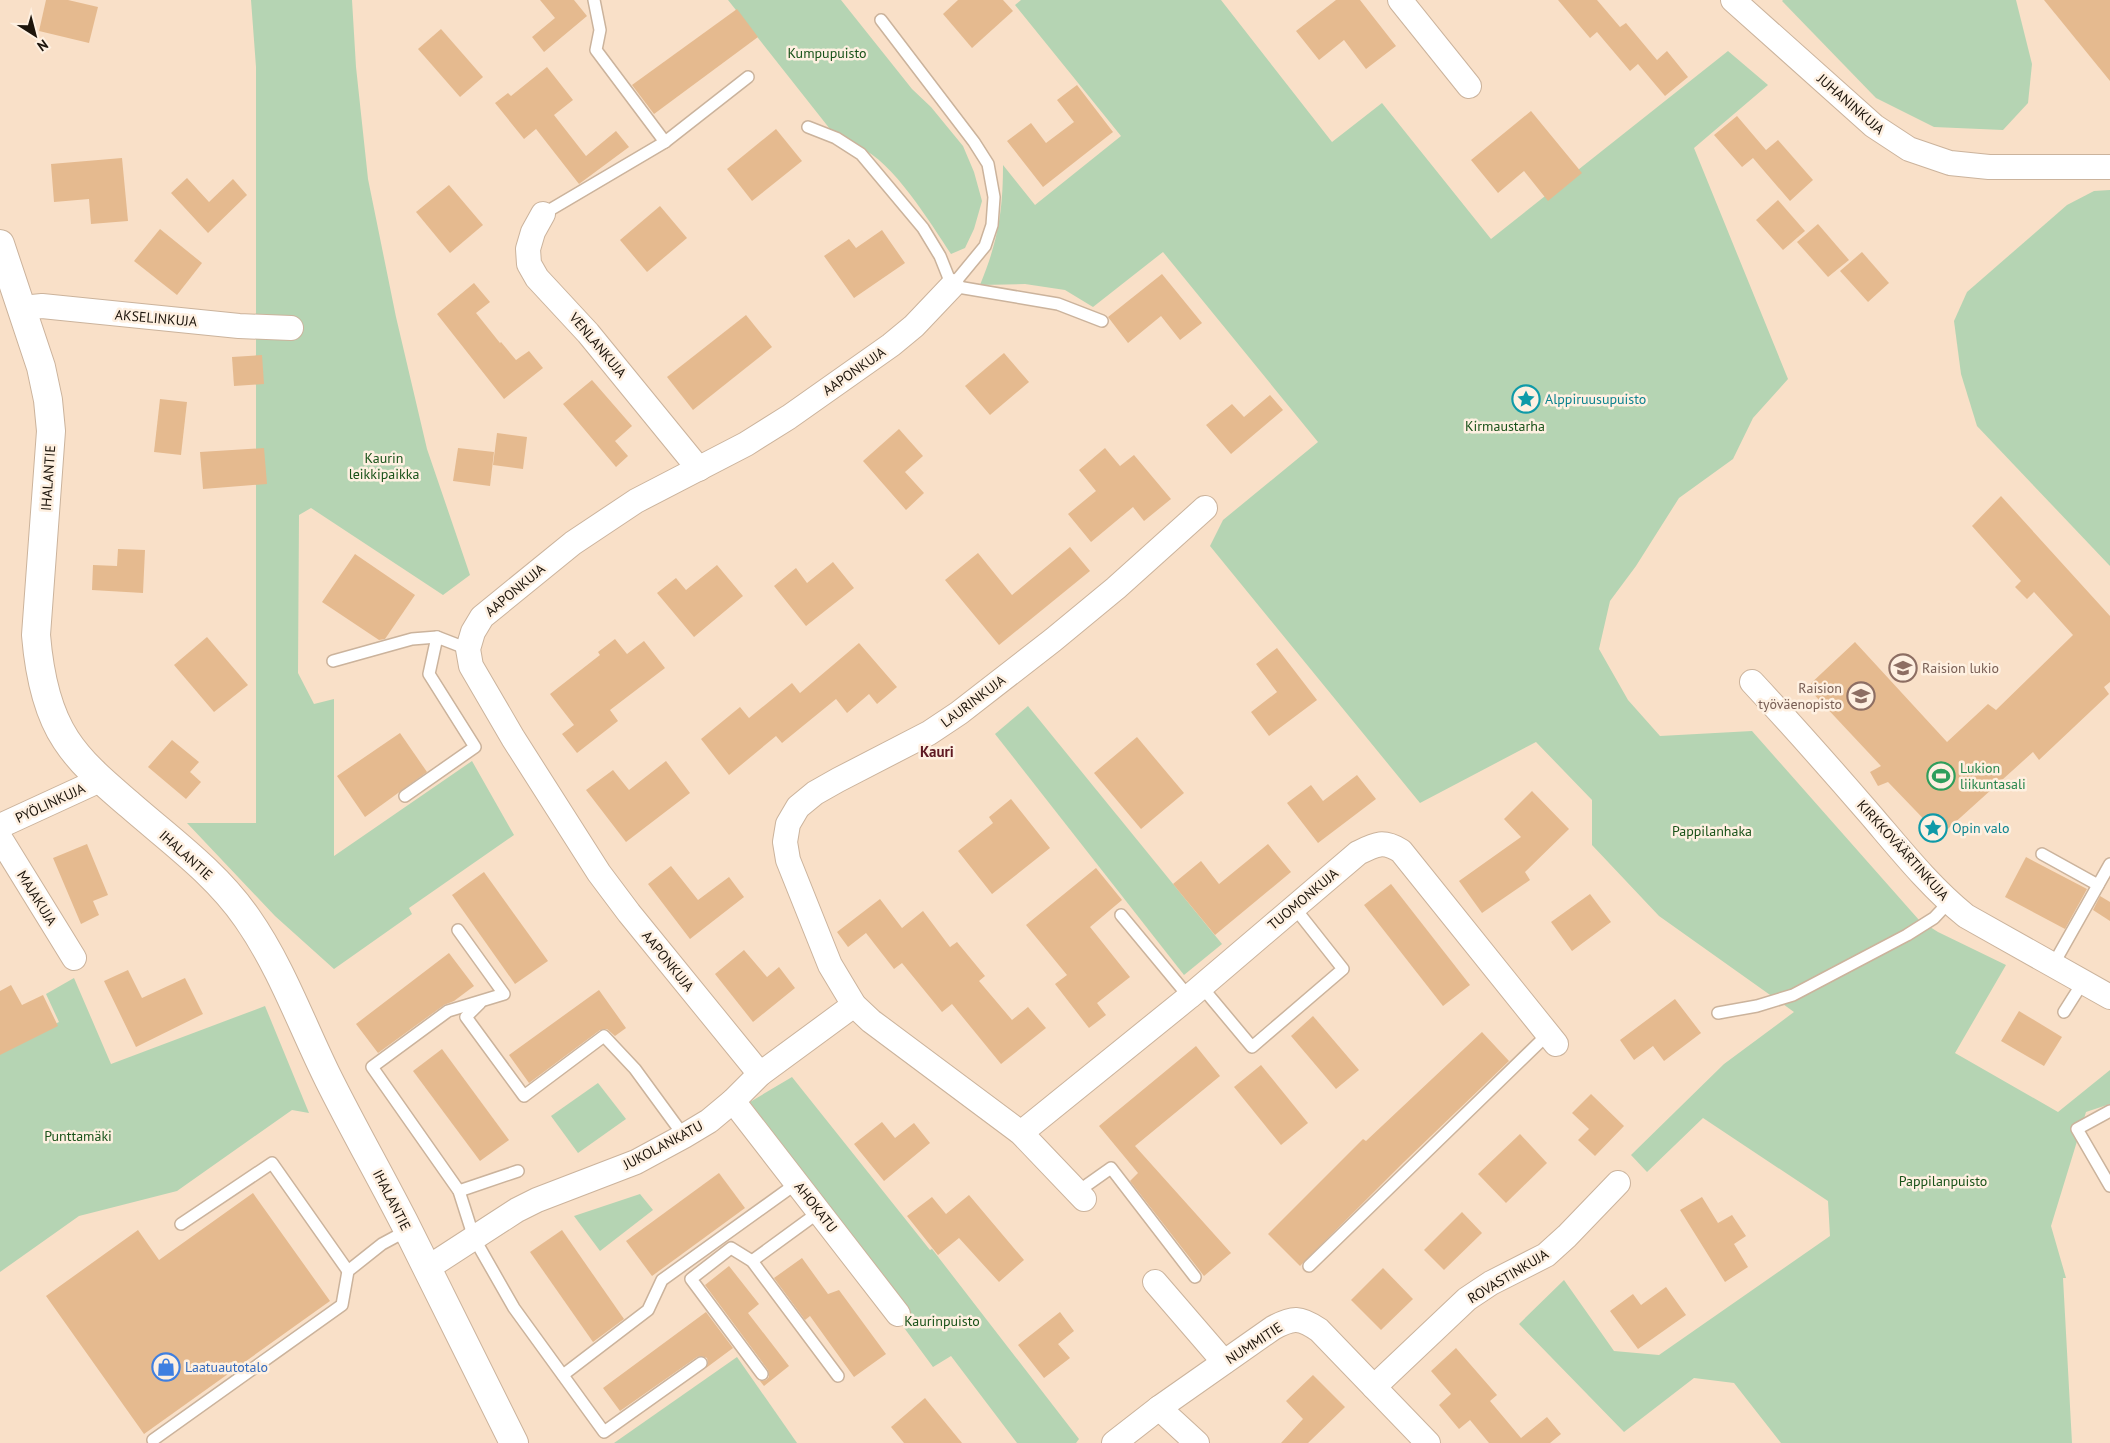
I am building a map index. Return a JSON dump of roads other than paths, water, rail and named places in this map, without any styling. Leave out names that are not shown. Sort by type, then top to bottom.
[{"type":"street","points":[[1400,0],[1470,86]]},
{"type":"street","name":"JUHANINKUJA","points":[[1733,0],[1874,126],[1909,149],[1950,163],[1989,167],[2110,167]]},
{"type":"street","name":"VENLANKUJA","points":[[543,214],[533,232],[528,249],[529,264],[537,278],[588,332],[699,469]]},
{"type":"street","name":"IHALANTIE","points":[[0,244],[41,367],[48,400],[51,431],[36,636],[38,660],[53,713],[65,738],[80,759],[100,780],[208,873],[246,917],[282,977],[329,1080],[408,1230],[514,1443]]},
{"type":"street","name":"AAPONKUJA","points":[[760,1074],[599,873],[479,682],[471,666],[468,649],[472,632],[482,616],[573,542],[636,501],[746,444],[789,417],[891,345],[914,326],[952,286]]},
{"type":"street","name":"AKSELINKUJA","points":[[22,308],[42,306],[239,326],[291,328]]},
{"type":"street","name":"LAURINKUJA","points":[[1080,1196],[1021,1133],[871,1021],[854,1005],[830,966],[788,860],[785,842],[788,824],[798,807],[815,793],[929,733],[959,713],[1054,640],[1116,588],[1205,508]]},
{"type":"street","name":"KIRKKOVÄÄRTINKUJA","points":[[1752,682],[1817,753],[1915,868],[1949,902],[1966,916],[2110,997]]},
{"type":"street","name":"PYÖLINKUJA","points":[[0,826],[100,780]]},
{"type":"street","name":"MAJAKUJA","points":[[0,838],[74,958]]},
{"type":"street","name":"TUOMONKUJA","points":[[1021,1133],[1195,992],[1358,853],[1380,843],[1391,845],[1401,851],[1552,1039]]},
{"type":"street","name":"JUKOLANKATU","points":[[426,1268],[537,1200],[636,1162],[684,1136],[709,1120],[733,1101],[760,1074],[854,1005]]},
{"type":"street","name":"AHOKATU","points":[[733,1101],[898,1314]]},
{"type":"street","name":"ROVASTINKUJA","points":[[1374,1387],[1467,1299],[1491,1283],[1546,1255],[1567,1236],[1618,1182]]},
{"type":"street","points":[[1155,1282],[1224,1362]]},
{"type":"street","name":"NUMMITIE","points":[[1114,1443],[1159,1408],[1273,1328],[1285,1321],[1296,1319],[1308,1322],[1318,1330],[1428,1443]]},
{"type":"street","points":[[1159,1408],[1197,1443]]},
{"type":"lane","points":[[594,0],[600,30],[596,50],[664,142]]},
{"type":"lane","points":[[881,20],[974,142],[988,164],[994,197],[992,225],[985,246],[952,286]]},
{"type":"lane","points":[[543,214],[664,142],[748,77]]},
{"type":"lane","points":[[808,127],[836,138],[861,154],[923,228],[940,256],[952,286]]},
{"type":"lane","points":[[952,286],[1058,304],[1102,321]]},
{"type":"lane","points":[[333,661],[412,640],[437,637],[468,649]]},
{"type":"lane","points":[[404,796],[475,747],[429,674],[437,637]]},
{"type":"lane","points":[[2042,854],[2098,885]]},
{"type":"lane","points":[[2053,965],[2110,864]]},
{"type":"lane","points":[[1718,1012],[1757,1006],[1793,995],[1934,918],[1949,902]]},
{"type":"lane","points":[[1121,916],[1252,1047],[1344,969],[1294,907]]},
{"type":"lane","points":[[458,930],[504,994],[448,1011],[372,1067],[459,1191],[474,1238],[514,1308],[604,1432],[701,1363]]},
{"type":"lane","points":[[2064,1012],[2083,982]]},
{"type":"lane","points":[[482,1001],[466,1017],[524,1096],[604,1036],[635,1069],[684,1136]]},
{"type":"lane","points":[[1310,1266],[1552,1039]]},
{"type":"lane","points":[[2110,1111],[2077,1129],[2110,1186]]},
{"type":"lane","points":[[181,1224],[272,1164],[348,1272]]},
{"type":"lane","points":[[1080,1196],[1111,1168],[1195,1277]]},
{"type":"lane","points":[[459,1191],[518,1171]]},
{"type":"lane","points":[[563,1375],[648,1310],[662,1280],[797,1183]]},
{"type":"lane","points":[[752,1261],[819,1212]]},
{"type":"lane","points":[[153,1440],[342,1305],[348,1272],[382,1244],[408,1230]]},
{"type":"lane","points":[[762,1374],[691,1278],[731,1248],[752,1261],[838,1376]]},
{"type":"place","name":"Alppiruusupuisto","points":[[1526,399]]},
{"type":"place","name":"Raision lukio","points":[[1903,668]]},
{"type":"place","name":"Raision työväenopisto","points":[[1861,696]]},
{"type":"place","name":"Lukion liikuntasali","points":[[1941,776]]},
{"type":"place","name":"Opin valo","points":[[1933,828]]},
{"type":"place","name":"Laatuautotalo","points":[[166,1367]]},
{"type":"district","name":"Kauri","points":[[937,751]]},
{"type":"park label","name":"Kumpupuisto","points":[[827,53]]},
{"type":"park label","name":"Kirmaustarha","points":[[1505,426]]},
{"type":"park label","name":"Kaurin leikkipaikka","points":[[384,466]]},
{"type":"park label","name":"Pappilanhaka","points":[[1712,831]]},
{"type":"park label","name":"Punttamäki","points":[[78,1136]]},
{"type":"park label","name":"Pappilanpuisto","points":[[1943,1181]]},
{"type":"park label","name":"Kaurinpuisto","points":[[942,1321]]}]
